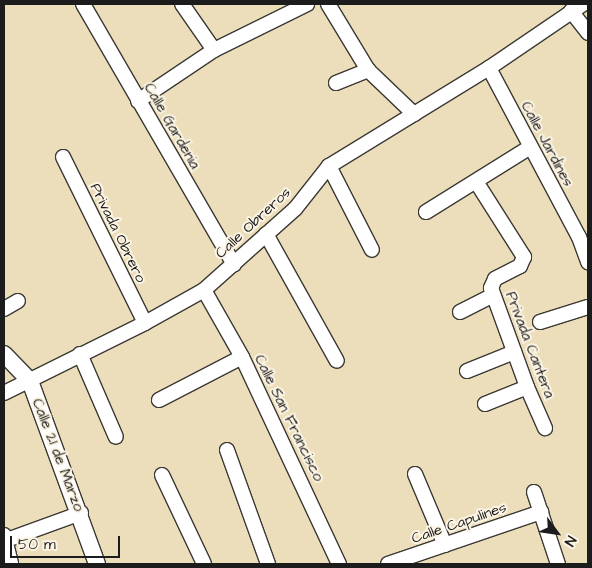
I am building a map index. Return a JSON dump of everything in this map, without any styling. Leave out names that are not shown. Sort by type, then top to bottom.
[{"type":"street","name":"Calle Gardenia","points":[[83,4],[234,264]]},
{"type":"street","points":[[182,4],[214,50]]},
{"type":"street","points":[[328,4],[368,70],[414,114]]},
{"type":"street","name":"Calle Obreros","points":[[4,393],[145,323],[204,290],[295,209],[329,166],[489,68],[584,4]]},
{"type":"street","points":[[138,101],[214,50],[302,5]]},
{"type":"street","points":[[571,11],[588,33]]},
{"type":"street","name":"Calle Jardines","points":[[489,68],[529,148],[584,233],[588,262]]},
{"type":"street","points":[[336,83],[368,70]]},
{"type":"street","points":[[426,212],[477,183],[529,148]]},
{"type":"street","name":"Privada Obrero","points":[[62,157],[145,323]]},
{"type":"street","points":[[329,166],[372,250]]},
{"type":"street","name":"Privada Cantera","points":[[477,183],[524,257],[520,266],[495,279],[493,295],[526,387],[545,428]]},
{"type":"street","points":[[266,234],[337,361]]},
{"type":"street","name":"Calle San Francisco","points":[[204,290],[242,357],[339,564]]},
{"type":"street","points":[[460,312],[493,295]]},
{"type":"street","points":[[4,309],[18,301]]},
{"type":"street","points":[[540,322],[588,307]]},
{"type":"street","points":[[467,371],[514,352]]},
{"type":"street","name":"Calle 21 de Marzo","points":[[4,354],[30,380],[81,513],[97,564]]},
{"type":"street","points":[[80,354],[116,437]]},
{"type":"street","points":[[159,400],[242,357]]},
{"type":"street","points":[[485,404],[526,387]]},
{"type":"street","points":[[227,450],[268,564]]},
{"type":"street","points":[[415,474],[445,545]]},
{"type":"street","points":[[162,475],[204,564]]},
{"type":"street","points":[[534,492],[558,564]]},
{"type":"street","name":"Calle Capulines","points":[[388,564],[541,512]]},
{"type":"street","points":[[11,564],[4,539],[81,513]]}]
